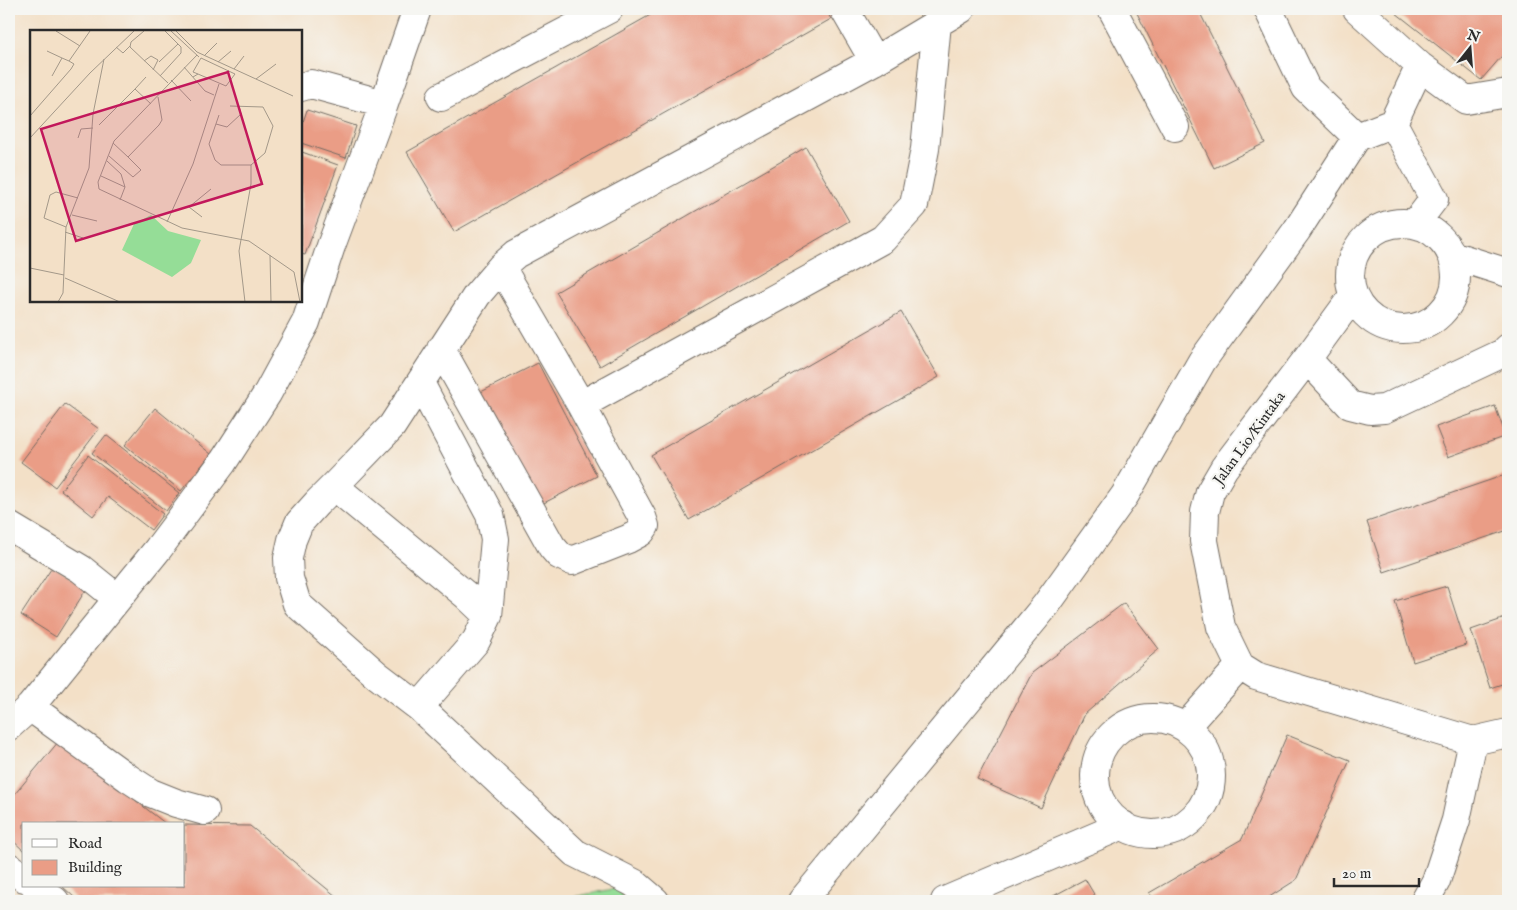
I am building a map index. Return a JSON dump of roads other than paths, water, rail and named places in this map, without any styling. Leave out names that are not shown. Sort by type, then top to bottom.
[{"type":"street","points":[[9,726],[30,707],[158,549],[223,462],[272,386],[306,322],[331,246],[418,9]]},
{"type":"street","points":[[441,97],[609,9]]},
{"type":"street","points":[[844,9],[874,61]]},
{"type":"street","points":[[655,901],[634,883],[575,852],[419,707],[377,675],[297,604],[288,572],[288,558],[292,540],[299,523],[392,426],[476,295],[501,267],[516,254],[874,61],[960,9]]},
{"type":"street","points":[[1112,9],[1175,127]]},
{"type":"street","points":[[1268,9],[1306,88],[1357,137]]},
{"type":"street","points":[[1358,9],[1420,66],[1466,100],[1508,93]]},
{"type":"street","points":[[581,405],[883,239],[914,205],[925,149],[937,22]]},
{"type":"street","points":[[802,901],[1046,605],[1125,495],[1202,361],[1297,230],[1357,137],[1393,123],[1420,66]]},
{"type":"street","points":[[302,87],[311,84],[384,104]]},
{"type":"street","points":[[1393,123],[1434,199],[1415,224]]},
{"type":"street","points":[[1398,222],[1415,224],[1431,230],[1444,241],[1452,255],[1456,272],[1455,288],[1449,304],[1438,317],[1424,326],[1407,330],[1390,328],[1375,322],[1362,311],[1353,296],[1349,280],[1350,264],[1357,248],[1368,235],[1382,226],[1398,222]]},
{"type":"street","points":[[1452,255],[1508,273]]},
{"type":"street","points":[[441,349],[552,547],[559,555],[572,560],[628,539],[641,532],[645,526],[642,517],[581,405],[501,267]]},
{"type":"street","name":"Jalan Lio/Kintaka","points":[[1240,666],[1221,627],[1204,541],[1205,512],[1210,492],[1224,468],[1308,359],[1353,296]]},
{"type":"street","points":[[1308,359],[1350,405],[1370,410],[1384,409],[1503,353],[1508,348]]},
{"type":"street","points":[[419,707],[476,642],[488,616],[495,539],[490,516],[420,383]]},
{"type":"street","points":[[334,486],[467,596],[488,616]]},
{"type":"street","points":[[9,526],[81,569],[118,598]]},
{"type":"street","points":[[1185,727],[1240,666],[1256,676],[1473,742],[1508,733]]},
{"type":"street","points":[[30,707],[151,793],[176,803],[205,811]]},
{"type":"street","points":[[1150,718],[1169,720],[1185,727],[1200,741],[1210,759],[1212,779],[1208,799],[1197,815],[1181,828],[1162,834],[1142,833],[1123,826],[1108,814],[1098,796],[1095,779],[1097,760],[1105,744],[1117,730],[1132,722],[1150,718]]},
{"type":"street","points":[[1424,901],[1436,881],[1456,820],[1473,742]]},
{"type":"street","points":[[945,901],[1123,826]]},
{"type":"street","points":[[9,867],[22,877]]},
{"type":"street","points":[[38,888],[55,901]]}]
